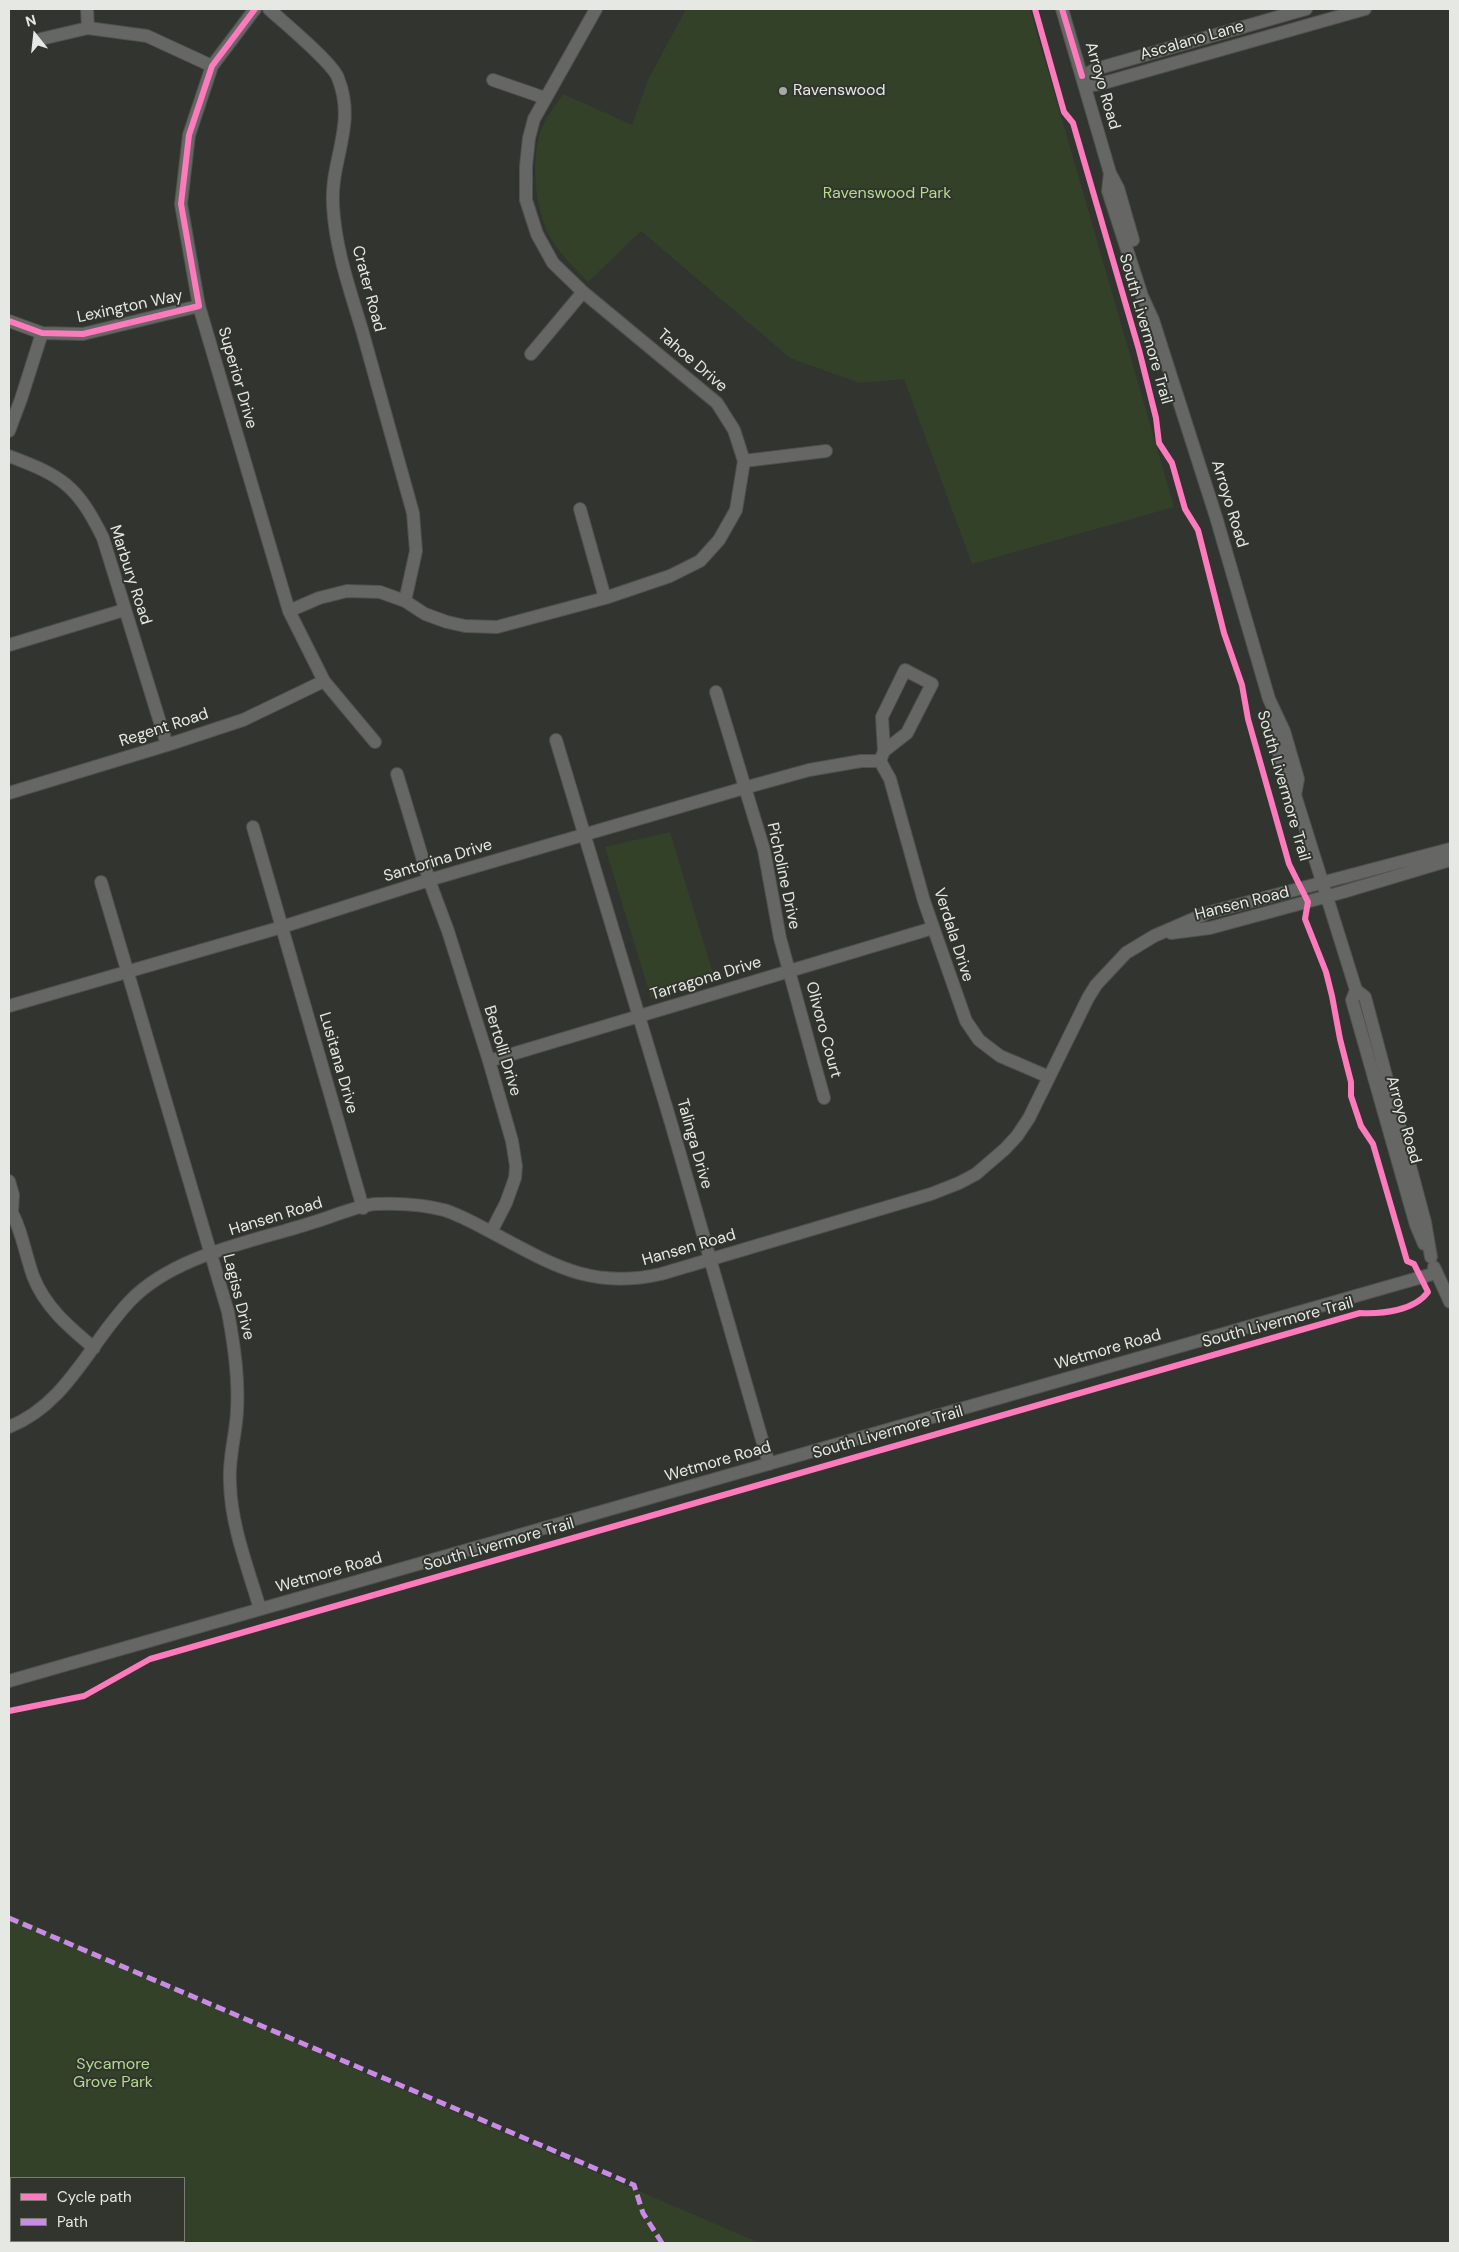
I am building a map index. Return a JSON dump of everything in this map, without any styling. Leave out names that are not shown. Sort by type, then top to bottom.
[{"type":"street","points":[[87,9],[88,28]]},
{"type":"street","name":"Superior Drive","points":[[255,9],[212,66],[189,136],[181,204],[199,306],[289,611],[324,680],[375,742]]},
{"type":"street","name":"Crater Road","points":[[269,9],[315,51],[338,77],[345,107],[346,129],[335,176],[333,204],[340,253],[413,513],[416,551],[405,601]]},
{"type":"street","name":"Tahoe Drive","points":[[289,611],[319,598],[347,591],[380,592],[405,601],[425,614],[447,622],[465,626],[497,626],[605,598],[670,576],[700,561],[719,540],[736,510],[744,461],[734,430],[717,403],[583,292],[554,263],[537,234],[526,200],[526,166],[529,138],[534,120],[596,9]]},
{"type":"street","name":"Arroyo Road","points":[[1062,9],[1110,173],[1118,188],[1149,296],[1153,320],[1216,517],[1269,699],[1274,734],[1286,780],[1295,795],[1356,990],[1365,998],[1425,1222],[1431,1257],[1436,1273],[1450,1302]]},
{"type":"street","name":"Ascalano Lane","points":[[1084,81],[1096,69],[1306,9]]},
{"type":"street","name":"Ascalano Lane","points":[[1084,81],[1100,84],[1366,9]]},
{"type":"street","points":[[40,39],[88,28],[146,36],[212,66]]},
{"type":"street","points":[[493,80],[545,98]]},
{"type":"street","points":[[531,354],[583,292]]},
{"type":"street","name":"Lexington Way","points":[[9,321],[42,333],[84,334],[199,306]]},
{"type":"street","points":[[9,431],[42,333]]},
{"type":"street","points":[[744,461],[826,451]]},
{"type":"street","name":"Marbury Road","points":[[9,456],[41,468],[70,486],[88,508],[103,538],[167,745]]},
{"type":"street","points":[[580,509],[605,598]]},
{"type":"street","points":[[9,645],[124,610]]},
{"type":"street","points":[[905,670],[932,684],[907,734],[882,756],[882,717],[905,670]]},
{"type":"street","name":"Regent Road","points":[[9,793],[243,720],[324,680]]},
{"type":"street","name":"Picholine Drive","points":[[716,692],[764,850],[780,938],[790,971]]},
{"type":"street","name":"Talinga Drive","points":[[556,740],[583,835],[639,1016],[769,1464]]},
{"type":"street","name":"Santorina Drive","points":[[9,1006],[282,927],[429,880],[744,788],[808,770],[882,756]]},
{"type":"street","name":"Verdala Drive","points":[[882,756],[933,928],[958,1002],[972,1030],[979,1040],[1000,1056],[1049,1077]]},
{"type":"street","name":"Bertolli Drive","points":[[397,774],[429,880],[448,932],[489,1061],[512,1140],[516,1166],[512,1188],[491,1232]]},
{"type":"street","name":"Lusitana Drive","points":[[253,827],[363,1208]]},
{"type":"street","name":"Hansen Road","points":[[9,1427],[31,1416],[58,1394],[117,1316],[145,1287],[179,1266],[211,1254],[374,1204],[427,1206],[446,1210],[555,1266],[584,1276],[610,1280],[639,1279],[931,1194],[960,1183],[991,1162],[1017,1136],[1030,1118],[1096,986],[1126,952],[1154,936],[1206,913],[1322,884],[1431,852],[1450,849]]},
{"type":"street","name":"Hansen Road","points":[[1154,936],[1210,928],[1326,897],[1450,860]]},
{"type":"street","name":"Lagiss Drive","points":[[101,882],[228,1312],[237,1374],[236,1420],[230,1464],[232,1507],[260,1609]]},
{"type":"street","name":"Tarragona Drive","points":[[489,1061],[933,928]]},
{"type":"street","name":"Olivoro Court","points":[[790,971],[824,1098]]},
{"type":"street","points":[[9,1181],[13,1195],[10,1209],[33,1276],[45,1300],[63,1322],[94,1348]]},
{"type":"street","name":"Wetmore Road","points":[[9,1681],[1436,1273]]},
{"type":"green space","name":"Ravenswood Park","points":[[686,9],[1030,9],[1174,507],[972,564],[904,379],[859,383],[790,358],[641,231],[588,282],[553,242],[542,217],[538,203],[535,172],[541,130],[563,94],[632,125],[648,80]]},
{"type":"green space","points":[[670,832],[715,980],[651,998],[605,847]]},
{"type":"green space","name":"Sycamore Grove Park","points":[[9,1914],[340,2063],[760,2243],[9,2243]]},
{"type":"marked path","points":[[9,1918],[634,2185],[643,2213],[662,2243]]},
{"type":"cycle path","points":[[9,321],[42,333],[83,334],[199,306],[181,204],[189,135],[212,66],[255,9]]},
{"type":"cycle path","name":"South Livermore Trail","points":[[9,1711],[84,1696],[150,1659],[1360,1313],[1397,1310],[1415,1303],[1428,1292],[1414,1264],[1407,1261],[1373,1144],[1361,1126],[1351,1096],[1351,1082],[1326,972],[1305,919],[1308,902],[1289,864],[1248,719],[1242,685],[1224,633],[1198,530],[1185,509],[1172,463],[1159,443],[1156,418],[1139,350],[1073,123],[1064,112],[1035,9]]},
{"type":"cycle path","points":[[1062,9],[1082,76]]},
{"type":"place","name":"Ravenswood","points":[[783,91]]}]
